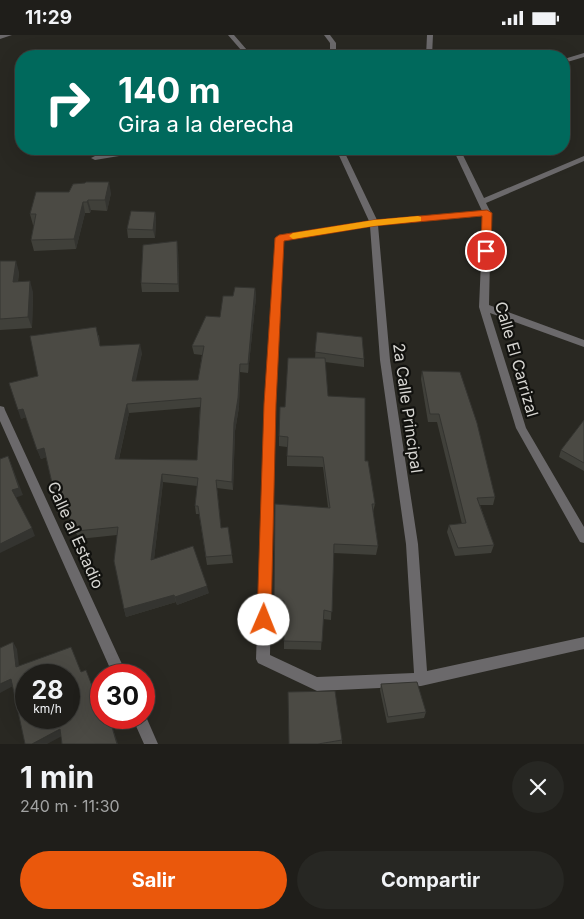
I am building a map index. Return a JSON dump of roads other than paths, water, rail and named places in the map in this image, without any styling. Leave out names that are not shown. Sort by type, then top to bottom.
[{"type":"street","points":[[0,37],[9,35]]},
{"type":"street","points":[[231,35],[244,50]]},
{"type":"street","points":[[327,35],[333,43],[332,50]]},
{"type":"street","points":[[429,50],[430,35]]},
{"type":"street","points":[[570,59],[584,55]]},
{"type":"street","points":[[95,158],[113,155]]},
{"type":"street","name":"2a Calle Principal","points":[[342,155],[374,223],[385,360],[412,544],[421,679]]},
{"type":"street","name":"Calle El Carrizal","points":[[459,155],[487,213],[484,307],[521,428],[584,537]]},
{"type":"street","points":[[482,203],[584,158]]},
{"type":"street","points":[[487,213],[374,223],[279,238],[270,404],[263,659],[317,684],[421,679],[584,643]]},
{"type":"street","points":[[484,307],[584,344]]},
{"type":"street","name":"Calle al Estadio","points":[[0,410],[115,664]]},
{"type":"street","points":[[144,729],[151,744]]}]
